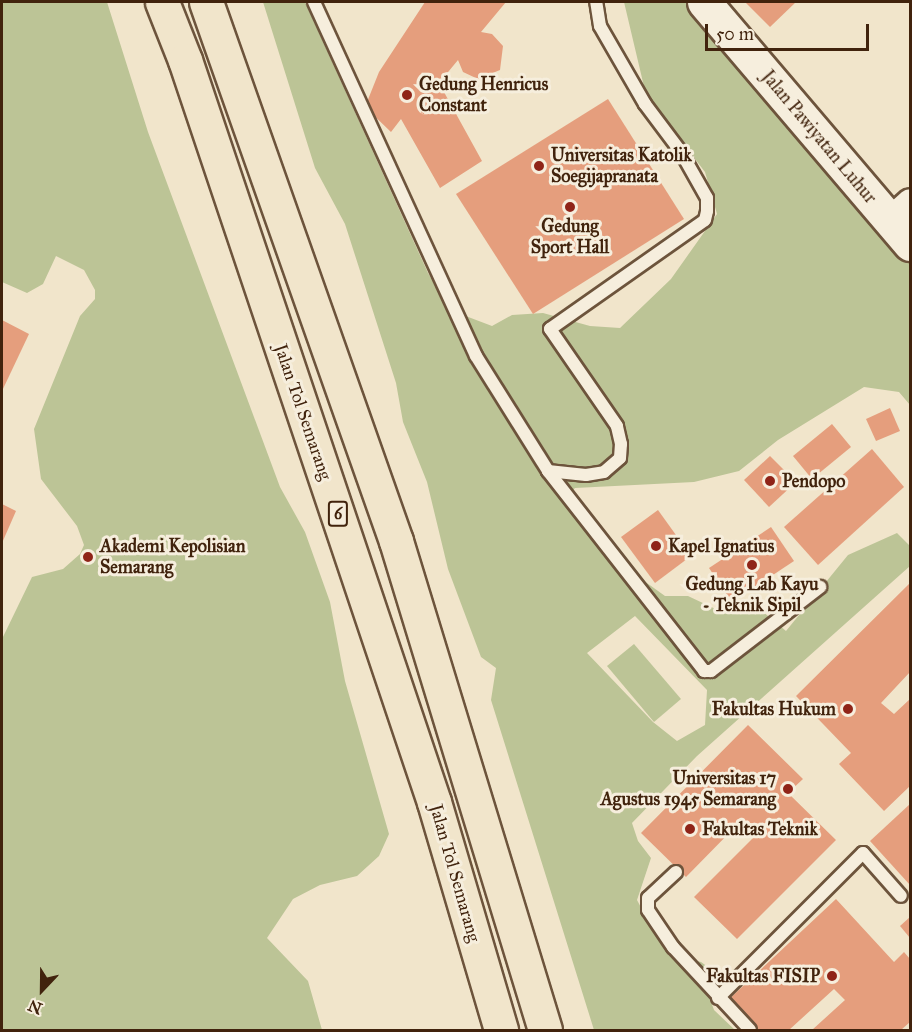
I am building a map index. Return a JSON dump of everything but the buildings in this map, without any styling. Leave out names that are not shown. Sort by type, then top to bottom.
[{"type":"highway","name":"Jalan Tol Semarang","points":[[162,2],[185,60],[434,802],[501,1030]]},
{"type":"highway","points":[[206,2],[396,541],[545,1030]]},
{"type":"main road","name":"Jalan Pawiyatan Luhur","points":[[704,2],[900,211],[910,244]]},
{"type":"lane","points":[[314,2],[476,356],[548,471],[706,672],[820,587]]},
{"type":"lane","points":[[548,471],[586,475],[604,472],[620,458],[621,444],[617,426],[550,329],[705,220],[707,211],[707,198],[681,152],[645,104],[600,26],[596,2]]},
{"type":"lane","points":[[718,998],[861,855],[866,854],[901,896]]},
{"type":"lane","points":[[676,872],[648,898],[647,907],[673,947],[750,1030]]},
{"type":"green space","points":[[2,2],[107,2],[148,132],[280,487],[305,532],[330,602],[345,681],[389,834],[379,856],[357,876],[320,885],[293,899],[267,938],[308,981],[322,1030],[2,1030],[2,639],[32,577],[63,569],[80,554],[84,545],[77,526],[41,479],[34,429],[80,316],[95,299],[95,290],[84,270],[56,256],[43,284],[27,293],[2,282]]},
{"type":"green space","points":[[263,2],[305,2],[428,273],[439,292],[463,315],[492,326],[512,315],[543,313],[590,326],[620,328],[671,279],[717,214],[705,172],[646,95],[624,2],[695,2],[910,235],[910,405],[899,392],[864,387],[778,440],[739,471],[694,482],[575,488],[566,498],[626,568],[665,596],[688,596],[724,613],[756,606],[786,631],[848,555],[897,533],[910,546],[910,566],[697,756],[632,823],[638,841],[651,858],[637,900],[654,932],[685,958],[701,962],[722,977],[710,999],[714,1010],[735,1030],[594,1030],[491,700],[496,668],[481,657],[448,569],[427,482],[403,422],[396,383],[345,224],[315,168]],"holes":[[[635,616],[707,690],[705,725],[677,741],[653,722],[587,653]]]},
{"type":"green space","points":[[634,644],[681,699],[654,722],[607,666]]},
{"type":"place","name":"Gedung Henricus Constant","points":[[407,95]]},
{"type":"place","name":"Universitas Katolik Soegijapranata","points":[[539,166]]},
{"type":"place","name":"Gedung Sport Hall","points":[[570,207]]},
{"type":"place","name":"Pendopo","points":[[770,481]]},
{"type":"place","name":"Kapel Ignatius","points":[[656,546]]},
{"type":"place","name":"Akademi Kepolisian Semarang","points":[[88,557]]},
{"type":"place","name":"Gedung Lab Kayu - Teknik Sipil","points":[[752,565]]},
{"type":"place","name":"Fakultas Hukum","points":[[848,709]]},
{"type":"place","name":"Universitas 17 Agustus 1945 Semarang","points":[[788,789]]},
{"type":"place","name":"Fakultas Teknik","points":[[690,829]]},
{"type":"place","name":"Fakultas FISIP","points":[[832,976]]}]
